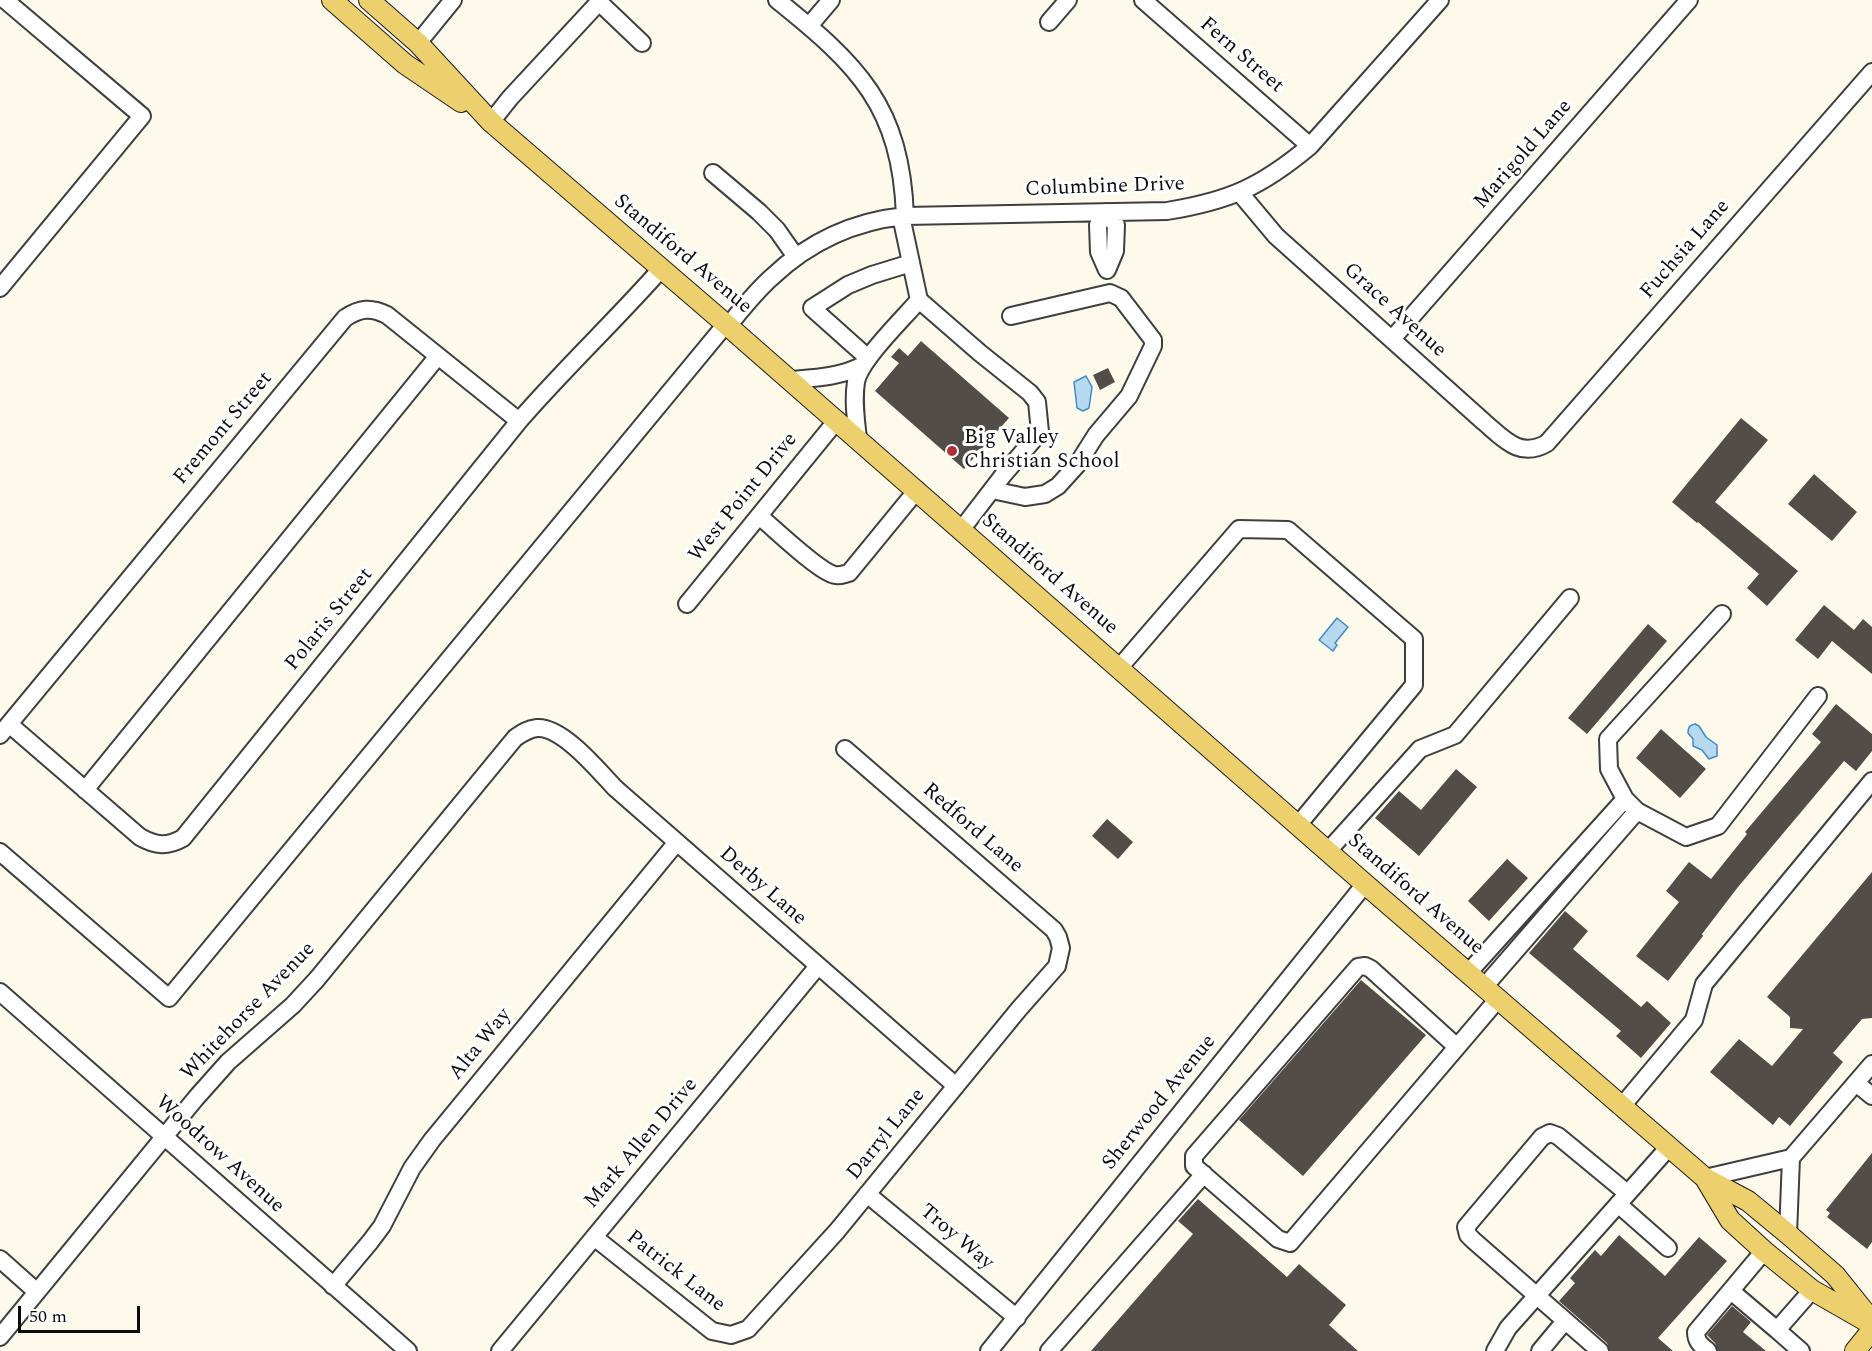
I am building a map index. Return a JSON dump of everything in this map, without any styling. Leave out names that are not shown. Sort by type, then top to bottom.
[{"type":"main road","points":[[332,0],[405,64],[491,122]]},
{"type":"main road","name":"Standiford Avenue","points":[[369,0],[418,43],[491,122],[837,420],[1365,884],[1705,1178],[1748,1201],[1835,1275],[1872,1323]]},
{"type":"main road","name":"Standiford Avenue","points":[[1705,1178],[1730,1220],[1764,1251],[1812,1290],[1872,1323]]},
{"type":"main road","points":[[1855,1351],[1872,1330]]},
{"type":"street","points":[[0,288],[142,116],[5,0]]},
{"type":"street","points":[[418,43],[453,0]]},
{"type":"street","points":[[777,0],[840,53],[873,95],[887,122],[897,151],[904,185],[903,216],[919,300],[1030,393],[1037,402],[1040,432],[962,530]]},
{"type":"street","points":[[809,26],[831,0]]},
{"type":"street","points":[[1049,22],[1068,0]]},
{"type":"street","name":"Fern Street","points":[[1143,0],[1310,146]]},
{"type":"street","name":"Marigold Lane","points":[[1392,339],[1689,0]]},
{"type":"street","points":[[491,122],[510,98],[599,2],[642,43]]},
{"type":"street","name":"Columbine Drive","points":[[0,852],[169,998],[727,325],[770,278],[796,256],[843,231],[868,222],[903,216],[1167,211],[1199,206],[1240,192],[1288,165],[1310,146],[1431,3]]},
{"type":"street","name":"Fuchsia Lane","points":[[1529,449],[1541,447],[1547,443],[1872,72]]},
{"type":"street","points":[[713,173],[777,230],[796,256]]},
{"type":"street","name":"Grace Avenue","points":[[1240,192],[1276,236],[1511,445],[1529,449]]},
{"type":"street","points":[[1106,212],[1098,225],[1100,252],[1107,270],[1110,293]]},
{"type":"street","points":[[866,361],[812,308],[848,285],[911,263]]},
{"type":"street","name":"Polaris Street","points":[[4,729],[85,790],[140,837],[150,843],[166,845],[183,838],[519,421],[554,380],[632,302],[661,269]]},
{"type":"street","points":[[992,490],[1025,497],[1045,494],[1058,486],[1077,465],[1096,435],[1129,396],[1153,346],[1153,340],[1121,298],[1110,293],[1011,316]]},
{"type":"street","points":[[858,439],[856,380],[866,361],[919,300]]},
{"type":"street","name":"Fremont Street","points":[[4,729],[345,318],[355,312],[364,309],[376,310],[387,315],[519,421]]},
{"type":"street","points":[[85,790],[438,356]]},
{"type":"street","points":[[790,380],[841,374],[853,370],[866,361]]},
{"type":"street","name":"West Point Drive","points":[[687,604],[837,420]]},
{"type":"street","points":[[759,516],[820,567],[833,575],[842,575],[849,573],[917,490]]},
{"type":"street","points":[[1119,668],[1239,529],[1288,530],[1414,639],[1414,685],[1298,825]]},
{"type":"street","points":[[1328,851],[1420,749],[1455,735],[1570,598]]},
{"type":"street","points":[[1722,614],[1608,739],[1609,769],[1631,805],[1686,837],[1718,826],[1818,696]]},
{"type":"street","name":"Derby Lane","points":[[536,728],[552,730],[561,736],[594,765],[615,788],[956,1086]]},
{"type":"street","name":"Whitehorse Avenue","points":[[0,1337],[228,1062],[293,1005],[317,979],[515,738],[525,730],[536,728]]},
{"type":"street","name":"Redford Lane","points":[[846,749],[1054,930],[1061,948]]},
{"type":"street","points":[[1622,1106],[1694,1020],[1704,984],[1872,781]]},
{"type":"street","points":[[1468,973],[1631,805]]},
{"type":"street","points":[[1457,1047],[1371,969],[1365,966],[1358,967],[1194,1156],[1194,1166],[1278,1239],[1290,1243],[1457,1047],[1491,993],[1631,805]]},
{"type":"street","name":"Alta Way","points":[[333,1286],[382,1226],[412,1168],[432,1140],[677,842]]},
{"type":"street","name":"Sherwood Avenue","points":[[989,1351],[1365,884]]},
{"type":"street","name":"Darryl Lane","points":[[731,1335],[748,1329],[837,1231],[1057,966],[1061,948]]},
{"type":"street","name":"Mark Allen Drive","points":[[500,1351],[818,966]]},
{"type":"street","name":"Woodrow Avenue","points":[[0,992],[408,1351]]},
{"type":"street","points":[[1705,1178],[1791,1158],[1872,1064]]},
{"type":"street","points":[[1856,1083],[1872,1096]]},
{"type":"street","points":[[1600,1351],[1468,1235],[1466,1227],[1542,1137],[1550,1133],[1558,1136],[1623,1198],[1668,1248]]},
{"type":"street","points":[[1495,1351],[1508,1328],[1668,1147]]},
{"type":"street","points":[[1788,1234],[1791,1158]]},
{"type":"street","points":[[1048,1351],[1204,1174]]},
{"type":"street","name":"Troy Way","points":[[867,1194],[1017,1318]]},
{"type":"street","name":"Patrick Lane","points":[[594,1237],[712,1331],[731,1335]]},
{"type":"street","points":[[1708,1351],[1698,1343],[1696,1332],[1764,1251]]},
{"type":"street","points":[[0,1259],[37,1292]]},
{"type":"street","points":[[1731,1291],[1788,1343],[1812,1290]]},
{"type":"street","points":[[1540,1351],[1565,1321]]},
{"type":"water","points":[[1086,376],[1092,387],[1089,408],[1083,411],[1077,408],[1074,382]]},
{"type":"water","points":[[1337,618],[1348,627],[1335,643],[1337,645],[1333,651],[1319,640]]},
{"type":"water","points":[[1695,724],[1706,737],[1717,745],[1717,756],[1709,759],[1702,750],[1693,746],[1693,739],[1688,731],[1690,726]]},
{"type":"building","points":[[921,341],[1009,418],[964,469],[875,391],[899,363],[891,357],[899,348],[908,356]]},
{"type":"building","points":[[1108,368],[1115,382],[1100,390],[1093,375]]},
{"type":"building","points":[[1741,418],[1768,440],[1715,502],[1798,571],[1767,606],[1747,588],[1759,574],[1672,502]]},
{"type":"building","points":[[1814,474],[1857,512],[1832,541],[1788,504]]},
{"type":"building","points":[[1824,605],[1854,630],[1863,619],[1872,627],[1872,674],[1832,641],[1818,659],[1795,640]]},
{"type":"building","points":[[1648,624],[1667,641],[1587,734],[1568,718]]},
{"type":"building","points":[[1836,704],[1872,734],[1872,751],[1856,771],[1844,761],[1738,887],[1668,981],[1636,956],[1679,902],[1666,891],[1689,862],[1711,879],[1747,834],[1745,832],[1821,742],[1812,734]]},
{"type":"building","points":[[1661,729],[1706,769],[1680,798],[1636,758]]},
{"type":"building","points":[[1456,769],[1477,787],[1419,856],[1375,818],[1399,791],[1421,810]]},
{"type":"building","points":[[1107,819],[1133,842],[1118,859],[1092,836]]},
{"type":"building","points":[[1507,859],[1528,878],[1489,921],[1468,901]]},
{"type":"building","points":[[1872,872],[1872,1018],[1862,1019],[1833,1053],[1843,1062],[1790,1126],[1779,1117],[1773,1125],[1710,1072],[1739,1039],[1772,1066],[1803,1029],[1790,1028],[1790,1017],[1767,997]]},
{"type":"building","points":[[1565,911],[1588,931],[1573,949],[1641,1007],[1647,1001],[1671,1023],[1641,1058],[1616,1036],[1621,1031],[1529,953]]},
{"type":"building","points":[[1361,980],[1426,1035],[1303,1176],[1239,1120]]},
{"type":"building","points":[[1872,1153],[1872,1242],[1867,1249],[1827,1217],[1830,1213],[1826,1210]]},
{"type":"building","points":[[1198,1199],[1287,1277],[1299,1264],[1346,1305],[1329,1325],[1358,1351],[1091,1351],[1193,1234],[1178,1221]]},
{"type":"building","points":[[1619,1235],[1665,1276],[1699,1237],[1727,1261],[1658,1338],[1673,1351],[1610,1351],[1607,1343],[1559,1301],[1575,1283],[1570,1278],[1595,1250],[1601,1256]]},
{"type":"building","points":[[1732,1306],[1751,1322],[1743,1332],[1766,1351],[1718,1351],[1715,1343],[1707,1335]]},
{"type":"place","name":"Big Valley Christian School","points":[[952,451]]}]
